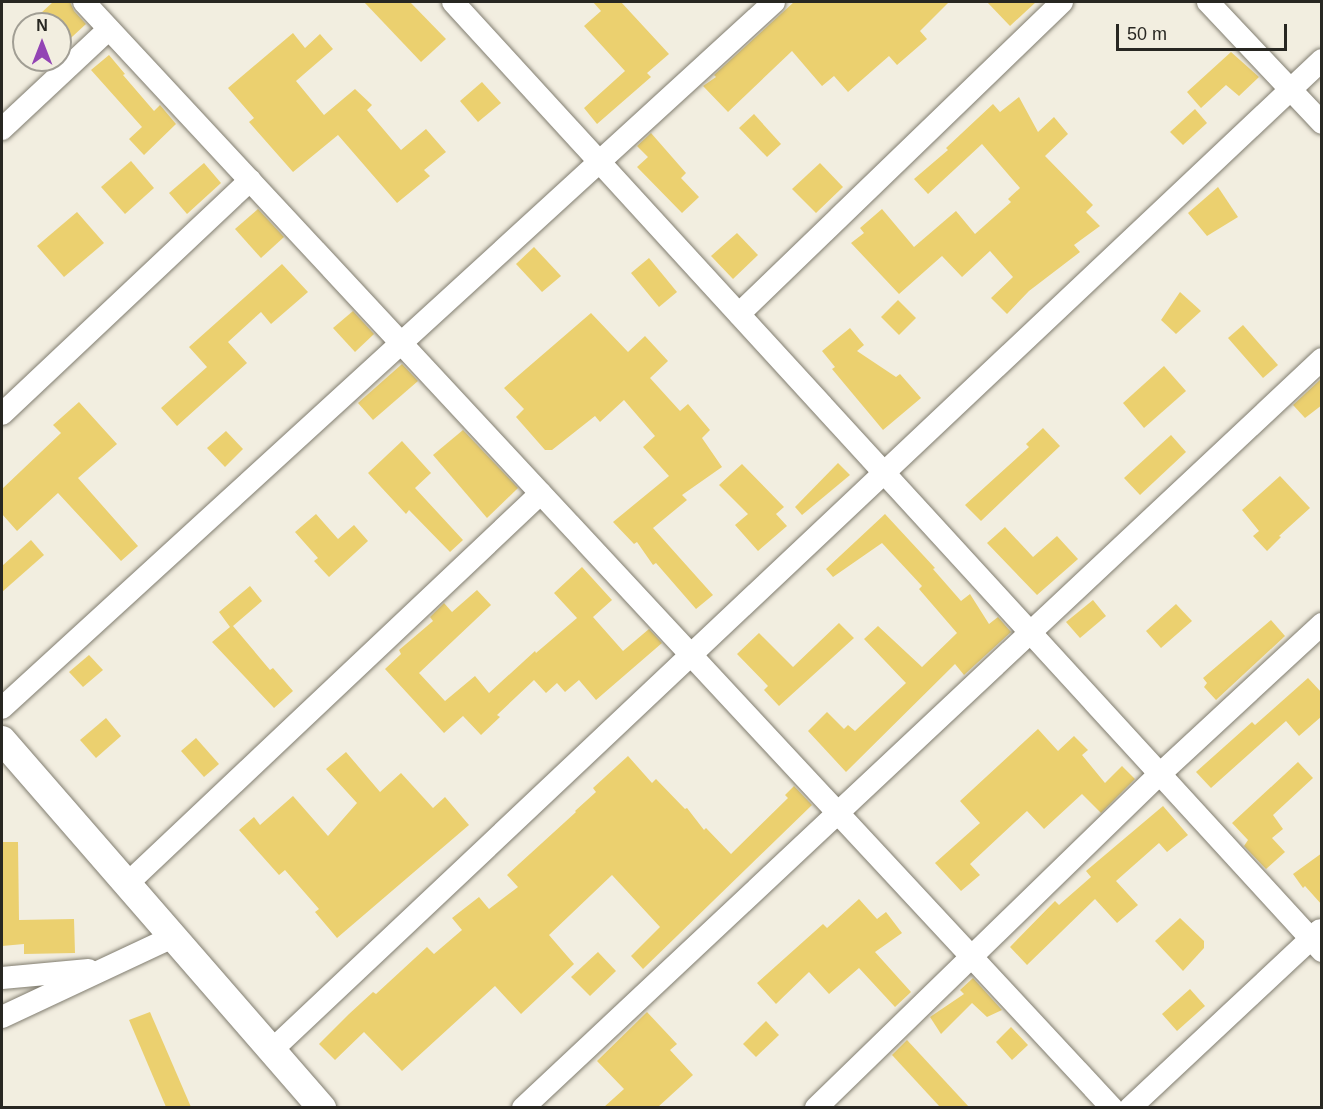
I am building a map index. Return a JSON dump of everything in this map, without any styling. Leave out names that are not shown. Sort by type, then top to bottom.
[{"type":"street","points":[[84,2],[1112,1107]]},
{"type":"street","points":[[2,708],[774,2]]},
{"type":"street","points":[[739,314],[1062,2]]},
{"type":"street","points":[[1208,2],[1322,123]]},
{"type":"street","points":[[459,4],[599,161],[1030,633],[1318,940],[1130,1107]]},
{"type":"street","points":[[2,129],[109,29]]},
{"type":"street","points":[[272,1050],[1322,60]]},
{"type":"street","points":[[2,414],[250,180]]},
{"type":"street","points":[[523,1107],[1322,359]]},
{"type":"street","points":[[127,884],[541,493]]},
{"type":"street","points":[[816,1107],[1160,774],[1322,624]]},
{"type":"street","points":[[2,740],[322,1107]]},
{"type":"street","points":[[2,1017],[173,937]]},
{"type":"street","points":[[2,978],[106,968]]},
{"type":"building","points":[[53,2],[70,2],[74,11],[86,24],[72,37],[72,12],[42,12]]},
{"type":"building","points":[[364,2],[410,2],[446,39],[421,62]]},
{"type":"building","points":[[593,2],[621,2],[669,54],[647,73],[651,77],[597,124],[584,108],[625,71],[584,26],[601,11]]},
{"type":"building","points":[[794,2],[949,2],[920,31],[927,39],[897,65],[889,56],[848,92],[834,76],[822,86],[792,51],[728,112],[703,86],[716,77],[714,75]]},
{"type":"building","points":[[987,2],[1036,2],[1010,26]]},
{"type":"building","points":[[293,33],[305,48],[320,34],[333,49],[296,81],[324,115],[355,89],[372,105],[367,110],[401,150],[426,129],[446,152],[424,170],[430,176],[397,203],[338,135],[293,172],[249,122],[254,118],[228,88]]},
{"type":"building","points":[[1231,52],[1259,77],[1239,96],[1226,85],[1201,108],[1187,92]]},
{"type":"building","points":[[109,55],[154,111],[160,105],[176,124],[144,155],[129,139],[142,127],[91,70]]},
{"type":"building","points":[[482,82],[501,103],[478,122],[460,101]]},
{"type":"building","points":[[1019,97],[1038,132],[1054,117],[1068,134],[1045,156],[1093,205],[1086,212],[1100,226],[1074,245],[1080,252],[1029,291],[1007,314],[991,298],[1013,277],[990,251],[962,277],[942,256],[899,294],[851,243],[864,233],[860,228],[882,209],[914,247],[956,211],[975,234],[1011,202],[1008,199],[1020,188],[982,144],[928,194],[914,179],[948,150],[946,148],[993,104],[1000,112]]},
{"type":"building","points":[[1195,109],[1207,123],[1183,145],[1170,132]]},
{"type":"building","points":[[754,114],[781,144],[767,157],[739,128]]},
{"type":"building","points":[[651,133],[686,173],[681,178],[699,197],[682,213],[637,167],[648,157],[637,146]]},
{"type":"building","points":[[131,161],[154,188],[125,214],[101,187]]},
{"type":"building","points":[[204,163],[221,183],[187,214],[169,193]]},
{"type":"building","points":[[820,163],[843,187],[816,213],[792,189]]},
{"type":"building","points":[[1218,187],[1238,217],[1207,236],[1188,213]]},
{"type":"building","points":[[258,209],[284,237],[261,258],[235,229]]},
{"type":"building","points":[[77,212],[104,243],[64,277],[37,246]]},
{"type":"building","points":[[737,233],[758,255],[733,279],[711,256]]},
{"type":"building","points":[[534,247],[561,276],[542,292],[516,264]]},
{"type":"building","points":[[649,258],[677,292],[659,307],[631,273]]},
{"type":"building","points":[[282,264],[308,292],[271,324],[261,312],[228,342],[247,363],[177,426],[161,408],[207,367],[189,347]]},
{"type":"building","points":[[1180,292],[1201,311],[1176,334],[1161,320]]},
{"type":"building","points":[[898,300],[916,318],[899,335],[881,317]]},
{"type":"building","points":[[353,311],[374,334],[355,352],[333,328]]},
{"type":"building","points":[[591,313],[628,352],[645,336],[668,361],[650,378],[680,411],[688,404],[710,430],[702,438],[722,467],[682,495],[687,500],[653,528],[713,595],[696,609],[656,563],[653,565],[637,542],[634,544],[613,522],[669,476],[643,447],[655,436],[624,400],[600,422],[595,416],[552,450],[545,450],[516,417],[524,409],[504,388]]},
{"type":"building","points":[[1243,325],[1278,365],[1263,378],[1228,338]]},
{"type":"building","points":[[850,328],[864,345],[857,351],[896,377],[900,374],[921,398],[883,430],[832,369],[835,367],[822,351]]},
{"type":"building","points":[[402,364],[418,381],[373,420],[358,403]]},
{"type":"building","points":[[1164,366],[1186,391],[1144,428],[1123,403]]},
{"type":"building","points":[[1322,378],[1322,405],[1305,418],[1293,405]]},
{"type":"building","points":[[79,402],[117,444],[78,478],[138,546],[121,561],[58,493],[17,531],[2,514],[2,489],[61,433],[53,425]]},
{"type":"building","points":[[1043,428],[1060,446],[981,521],[965,505],[1029,447],[1026,444]]},
{"type":"building","points":[[463,430],[518,488],[487,518],[433,455]]},
{"type":"building","points":[[226,431],[243,449],[225,467],[207,448]]},
{"type":"building","points":[[1171,435],[1186,452],[1140,495],[1124,478]]},
{"type":"building","points":[[402,441],[431,473],[415,488],[463,540],[450,552],[409,510],[406,514],[368,473]]},
{"type":"building","points":[[838,463],[850,475],[802,515],[795,507]]},
{"type":"building","points":[[742,464],[784,507],[776,514],[787,526],[758,551],[735,525],[748,514],[719,485]]},
{"type":"building","points":[[1280,476],[1310,508],[1279,536],[1281,537],[1267,551],[1253,536],[1259,531],[1242,510]]},
{"type":"building","points":[[316,514],[338,539],[354,525],[368,541],[329,577],[314,561],[318,558],[295,532]]},
{"type":"building","points":[[885,514],[935,568],[933,569],[961,601],[970,594],[989,624],[998,617],[1011,632],[964,675],[955,664],[846,772],[808,731],[827,712],[844,729],[848,725],[855,731],[906,683],[864,639],[878,626],[922,667],[957,633],[919,589],[922,586],[882,543],[833,577],[826,569]]},
{"type":"building","points":[[1005,527],[1033,557],[1057,536],[1078,559],[1037,595],[987,543]]},
{"type":"building","points":[[31,540],[44,555],[2,592],[2,566]]},
{"type":"building","points":[[582,567],[612,600],[593,617],[623,651],[649,629],[662,643],[596,700],[579,680],[565,692],[557,683],[546,693],[534,680],[497,715],[500,717],[481,735],[463,716],[444,733],[385,669],[401,654],[399,650],[433,621],[430,617],[444,603],[452,612],[477,590],[491,605],[419,673],[445,701],[475,676],[489,693],[535,651],[536,653],[577,618],[554,593]]},
{"type":"building","points":[[250,586],[262,601],[233,626],[270,670],[273,668],[293,691],[274,708],[212,642],[230,627],[219,612]]},
{"type":"building","points":[[1093,600],[1106,616],[1080,638],[1066,622]]},
{"type":"building","points":[[1176,604],[1192,621],[1161,648],[1146,631]]},
{"type":"building","points":[[1271,620],[1285,636],[1216,700],[1204,687],[1207,683],[1203,678]]},
{"type":"building","points":[[839,623],[854,638],[779,706],[764,690],[768,686],[737,654],[759,633],[793,667]]},
{"type":"building","points":[[89,655],[103,670],[83,687],[69,672]]},
{"type":"building","points":[[1308,678],[1322,693],[1322,716],[1299,736],[1286,721],[1211,788],[1196,772],[1252,722],[1255,725]]},
{"type":"building","points":[[106,718],[121,736],[96,758],[80,740]]},
{"type":"building","points":[[1038,729],[1058,751],[1074,736],[1088,750],[1082,755],[1105,783],[1122,766],[1135,779],[1101,813],[1082,794],[1044,829],[1027,811],[970,864],[980,875],[961,891],[935,863],[980,823],[960,801]]},
{"type":"building","points":[[196,738],[219,764],[204,777],[181,751]]},
{"type":"building","points":[[346,752],[380,792],[401,773],[433,808],[445,797],[469,825],[337,938],[315,912],[319,909],[285,870],[279,875],[239,830],[254,817],[260,825],[293,796],[328,836],[357,803],[326,769]]},
{"type":"building","points":[[628,756],[652,783],[656,779],[685,809],[687,808],[704,830],[706,828],[731,854],[788,798],[785,795],[794,786],[812,805],[643,969],[631,956],[660,927],[612,875],[549,935],[574,964],[521,1014],[495,986],[402,1071],[364,1032],[335,1060],[319,1044],[373,992],[376,994],[427,947],[434,954],[462,930],[452,918],[479,897],[489,909],[518,887],[507,875],[576,812],[596,792],[593,788]]},
{"type":"building","points":[[1298,762],[1313,778],[1273,815],[1283,829],[1272,838],[1285,852],[1266,869],[1244,846],[1248,840],[1232,823]]},
{"type":"building","points":[[1163,806],[1188,835],[1167,852],[1159,843],[1116,881],[1138,905],[1117,923],[1095,899],[1027,965],[1010,947],[1055,901],[1059,905],[1091,877],[1086,871]]},
{"type":"building","points":[[2,842],[18,842],[19,920],[74,919],[75,953],[24,954],[24,944],[2,946]]},
{"type":"building","points":[[1322,853],[1322,905],[1305,886],[1303,888],[1293,874]]},
{"type":"building","points":[[859,899],[877,919],[886,912],[902,933],[875,952],[911,992],[895,1007],[859,968],[829,994],[809,972],[776,1004],[757,983],[823,924],[827,928]]},
{"type":"building","points":[[1180,918],[1204,941],[1204,948],[1183,971],[1155,941]]},
{"type":"building","points":[[598,952],[616,971],[590,996],[571,977]]},
{"type":"building","points":[[973,978],[1002,1010],[987,1017],[972,1003],[941,1034],[930,1017],[964,994],[960,990]]},
{"type":"building","points":[[1190,989],[1205,1006],[1177,1031],[1162,1014]]},
{"type":"building","points":[[150,1012],[191,1107],[166,1107],[129,1020]]},
{"type":"building","points":[[647,1012],[677,1044],[670,1050],[693,1075],[658,1107],[604,1107],[624,1089],[597,1061]]},
{"type":"building","points":[[766,1021],[779,1035],[756,1057],[743,1044]]},
{"type":"building","points":[[1011,1027],[1028,1045],[1012,1060],[996,1042]]},
{"type":"building","points":[[907,1040],[969,1107],[940,1107],[892,1055]]}]
